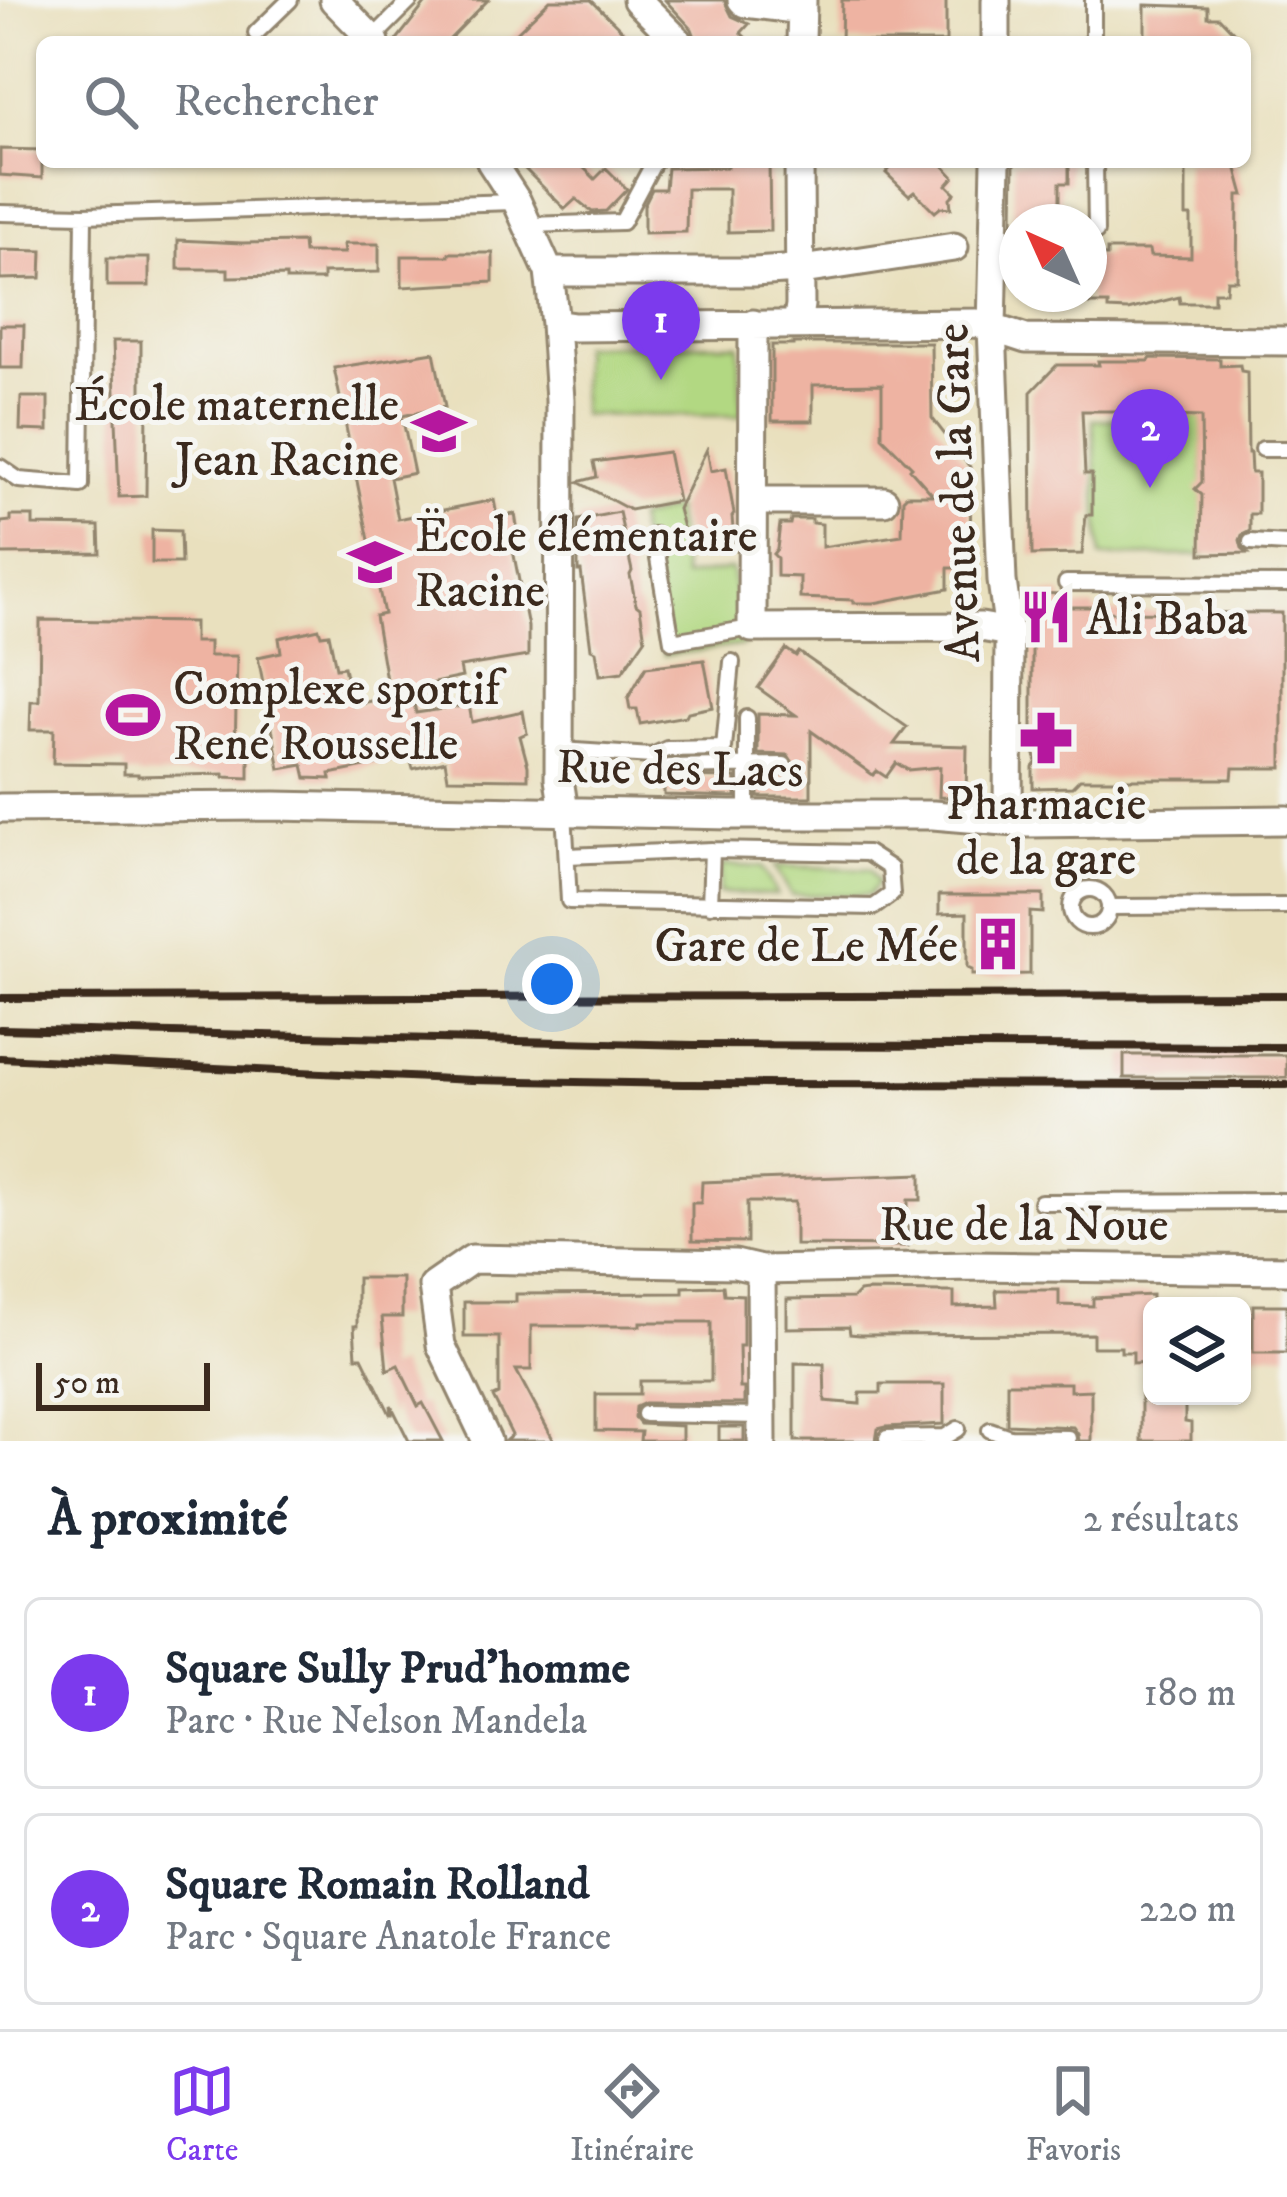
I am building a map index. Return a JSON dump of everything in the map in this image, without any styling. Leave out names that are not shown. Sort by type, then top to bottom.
[{"type":"street","points":[[334,0],[369,36]]},
{"type":"street","points":[[637,0],[673,36]]},
{"type":"street","points":[[742,0],[802,5],[801,36]]},
{"type":"street","points":[[996,0],[996,36]]},
{"type":"street","points":[[495,168],[523,214],[549,272],[555,324],[560,400],[559,779],[564,811]]},
{"type":"street","points":[[796,323],[803,269],[800,168]]},
{"type":"street","name":"Avenue de la Gare","points":[[996,168],[992,327],[1002,581],[1009,632],[1008,821]]},
{"type":"street","points":[[549,272],[803,269],[953,247]]},
{"type":"street","points":[[555,324],[977,322],[1026,339],[1287,341]]},
{"type":"street","points":[[753,324],[752,628],[981,627],[1009,632]]},
{"type":"street","points":[[752,501],[884,501]]},
{"type":"street","name":"Rue des Lacs","points":[[0,808],[275,806],[933,814],[1028,824],[1287,820]]},
{"type":"street","name":"Rue de la Noue","points":[[487,1441],[441,1345],[433,1286],[472,1259],[735,1264],[761,1270],[973,1266],[1287,1270]]},
{"type":"street","points":[[761,1270],[762,1428]]},
{"type":"lane","points":[[256,33],[290,0]]},
{"type":"lane","points":[[377,36],[410,0]]},
{"type":"lane","points":[[1093,0],[1093,36]]},
{"type":"lane","points":[[0,213],[523,214],[622,222],[651,168]]},
{"type":"lane","points":[[1095,168],[1096,204]]},
{"type":"lane","points":[[0,466],[19,480],[81,485],[84,215]]},
{"type":"lane","points":[[1264,449],[1287,449]]},
{"type":"lane","points":[[654,536],[671,641],[752,628]]},
{"type":"lane","points":[[1251,542],[1287,544]]},
{"type":"lane","points":[[1066,583],[1287,584]]},
{"type":"lane","points":[[559,749],[652,756],[667,749],[724,748],[732,662]]},
{"type":"lane","points":[[747,718],[747,814]]},
{"type":"lane","points":[[669,767],[784,765]]},
{"type":"lane","points":[[564,811],[566,856],[569,902],[874,908],[892,894],[890,868],[867,853],[712,850],[566,856]]},
{"type":"lane","points":[[710,905],[712,850]]},
{"type":"lane","points":[[1109,907],[1287,906]]},
{"type":"lane","points":[[1041,1202],[1287,1201]]},
{"type":"lane","points":[[645,1414],[762,1428]]},
{"type":"lane","points":[[887,1438],[945,1437],[958,1429]]},
{"type":"lane","points":[[990,1430],[1010,1437],[1068,1438]]},
{"type":"green space","points":[[739,344],[741,416],[581,415],[581,345]]},
{"type":"green space","points":[[1202,416],[1204,555],[1101,557],[1093,420]]},
{"type":"green space","points":[[674,509],[684,577],[731,569],[744,645],[664,655],[637,519]]},
{"type":"green space","points":[[722,865],[762,867],[777,895],[719,893]]},
{"type":"green space","points":[[775,866],[870,869],[878,882],[869,895],[791,895]]},
{"type":"building","points":[[428,0],[488,0],[453,36],[400,36]]},
{"type":"building","points":[[550,0],[591,0],[628,36],[513,36]]},
{"type":"building","points":[[665,0],[724,0],[732,16],[749,24],[741,33],[744,36],[695,36]]},
{"type":"building","points":[[842,0],[946,0],[946,36],[841,36]]},
{"type":"building","points":[[1145,5],[1208,7],[1208,17],[1219,17],[1237,36],[1145,36]]},
{"type":"building","points":[[0,149],[36,150],[36,168],[42,168],[42,178],[0,175]]},
{"type":"building","points":[[524,168],[584,168],[595,179],[606,168],[627,189],[606,211],[592,212],[576,199],[565,209]]},
{"type":"building","points":[[667,168],[769,168],[770,231],[728,232],[728,189],[687,189],[686,232],[644,233],[644,205],[652,189],[665,189]]},
{"type":"building","points":[[891,168],[946,168],[954,177],[947,185],[955,193],[951,208],[935,212],[886,173]]},
{"type":"building","points":[[1014,168],[1069,168],[1069,183],[1060,183],[1060,204],[1013,204]]},
{"type":"building","points":[[1186,168],[1237,168],[1244,195],[1238,195],[1237,280],[1227,280],[1226,292],[1214,292],[1214,303],[1180,303],[1179,297],[1128,310],[1108,309],[1107,250],[1191,257],[1191,216],[1186,216]]},
{"type":"building","points":[[178,240],[303,242],[304,253],[345,253],[344,244],[379,244],[379,272],[323,273],[323,280],[228,277],[228,269],[178,269]]},
{"type":"building","points":[[0,250],[42,251],[41,278],[0,279]]},
{"type":"building","points":[[493,253],[493,282],[402,287],[402,256]]},
{"type":"building","points":[[107,258],[149,258],[149,286],[107,286]]},
{"type":"building","points":[[0,325],[24,325],[23,368],[0,368]]},
{"type":"building","points":[[113,341],[141,341],[141,405],[147,405],[146,496],[119,497]]},
{"type":"building","points":[[931,343],[932,418],[970,467],[971,568],[948,568],[948,589],[853,603],[800,598],[800,577],[777,576],[773,554],[780,524],[812,519],[822,524],[822,547],[902,535],[903,499],[933,495],[882,437],[882,384],[813,385],[813,421],[772,421],[772,345]]},
{"type":"building","points":[[434,352],[445,407],[402,416],[414,473],[390,478],[398,519],[494,500],[497,516],[515,514],[519,539],[511,540],[528,627],[528,656],[460,667],[462,677],[411,688],[416,713],[469,705],[472,722],[523,711],[527,733],[520,736],[528,779],[448,778],[445,761],[413,769],[410,758],[330,774],[331,779],[306,778],[303,765],[280,769],[258,657],[281,652],[279,638],[319,629],[321,635],[329,634],[336,668],[344,667],[352,705],[389,697],[375,616],[384,614],[334,368]]},
{"type":"building","points":[[1220,359],[1220,366],[1240,365],[1247,372],[1248,453],[1251,473],[1258,473],[1258,514],[1250,514],[1250,531],[1240,540],[1248,553],[1201,554],[1202,495],[1195,489],[1202,482],[1201,417],[1082,411],[1085,474],[1092,474],[1092,515],[1086,515],[1082,554],[1032,555],[1031,392],[1057,365]]},
{"type":"building","points":[[21,397],[48,397],[48,431],[20,430]]},
{"type":"building","points":[[707,449],[711,471],[726,468],[734,541],[689,550],[678,509]]},
{"type":"building","points":[[668,452],[678,501],[630,510],[578,482],[597,477],[594,462]]},
{"type":"building","points":[[619,512],[645,639],[622,672],[600,675],[578,571],[578,520]]},
{"type":"building","points":[[11,516],[33,516],[33,525],[99,526],[100,553],[1,554],[1,522],[11,521]]},
{"type":"building","points":[[152,530],[180,531],[181,563],[152,563]]},
{"type":"building","points":[[1032,593],[1062,594],[1062,607],[1095,607],[1095,612],[1282,613],[1282,768],[1233,768],[1232,779],[1080,779],[1072,787],[1033,788],[1037,762],[1032,744]]},
{"type":"building","name":"Complexe sportif René Rousselle","points":[[40,620],[194,622],[194,642],[209,642],[209,656],[237,656],[235,753],[249,753],[249,778],[138,776],[124,774],[124,764],[53,763],[54,730],[30,730],[31,701],[39,701]]},
{"type":"building","points":[[786,649],[796,656],[799,652],[907,727],[894,744],[967,746],[966,798],[939,797],[940,767],[908,770],[896,763],[886,777],[877,771],[873,775],[811,731],[811,797],[758,797],[758,777],[789,775],[795,766],[788,755],[758,754],[758,714],[796,715],[758,688]]},
{"type":"building","points":[[704,660],[713,707],[640,724],[628,698],[646,667]]},
{"type":"building","points":[[664,777],[736,778],[736,797],[664,795]]},
{"type":"building","name":"Gare de Le Mée","points":[[939,895],[1043,895],[1043,913],[1030,912],[1030,974],[972,975],[967,968],[967,913],[939,914]]},
{"type":"building","points":[[1124,1055],[1287,1055],[1287,1078],[1124,1078]]},
{"type":"building","points":[[921,1174],[921,1200],[908,1200],[908,1246],[795,1245],[795,1202],[747,1202],[747,1242],[692,1241],[692,1203],[701,1203],[702,1182]]},
{"type":"building","points":[[357,1278],[402,1278],[402,1317],[382,1317],[387,1370],[398,1365],[418,1406],[423,1403],[443,1441],[409,1441],[362,1357],[356,1357]]},
{"type":"building","points":[[723,1286],[724,1294],[743,1295],[743,1346],[739,1346],[744,1404],[645,1403],[636,1407],[640,1424],[682,1426],[682,1441],[640,1441],[641,1432],[596,1431],[596,1394],[640,1394],[640,1381],[711,1381],[711,1322],[531,1326],[531,1370],[516,1370],[554,1441],[505,1441],[512,1435],[493,1397],[499,1394],[499,1337],[464,1337],[464,1302],[516,1302],[516,1294],[683,1293],[683,1287]]},
{"type":"building","points":[[996,1290],[1059,1290],[1059,1305],[1093,1306],[1093,1298],[1152,1295],[1143,1297],[1143,1362],[1133,1363],[1133,1352],[1121,1352],[1121,1347],[1093,1347],[1093,1334],[860,1335],[850,1334],[849,1327],[787,1328],[787,1299],[853,1298],[867,1291],[954,1292],[954,1307],[997,1306]]},
{"type":"building","points":[[1253,1305],[1287,1305],[1287,1353],[1253,1353]]},
{"type":"building","points":[[795,1363],[824,1364],[825,1401],[860,1404],[860,1393],[881,1393],[881,1384],[944,1384],[944,1424],[878,1429],[876,1441],[795,1441]]},
{"type":"building","points":[[1007,1383],[1070,1383],[1070,1391],[1091,1390],[1091,1441],[1079,1441],[1073,1427],[1007,1424]]},
{"type":"building","points":[[1141,1396],[1143,1405],[1185,1405],[1191,1441],[1141,1441]]},
{"type":"building","points":[[719,1427],[744,1427],[744,1441],[719,1441]]},
{"type":"railway","points":[[0,998],[1287,995]]},
{"type":"railway","points":[[0,1029],[693,1045],[1287,1047]]},
{"type":"railway","points":[[0,1058],[472,1080],[1287,1085]]},
{"type":"place","name":"Square Sully Prud'homme","points":[[661,380]]},
{"type":"place","name":"École maternelle Jean Racine","points":[[439,431]]},
{"type":"place","name":"Square Romain Rolland","points":[[1150,488]]},
{"type":"place","name":"Ëcole élémentaire Racine","points":[[375,562]]},
{"type":"place","name":"Ali Baba","points":[[1046,617]]},
{"type":"place","name":"Complexe sportif René Rousselle","points":[[133,715]]},
{"type":"place","name":"Pharmacie de la gare","points":[[1046,738]]},
{"type":"place","name":"Gare de Le Mée","points":[[998,944]]}]
